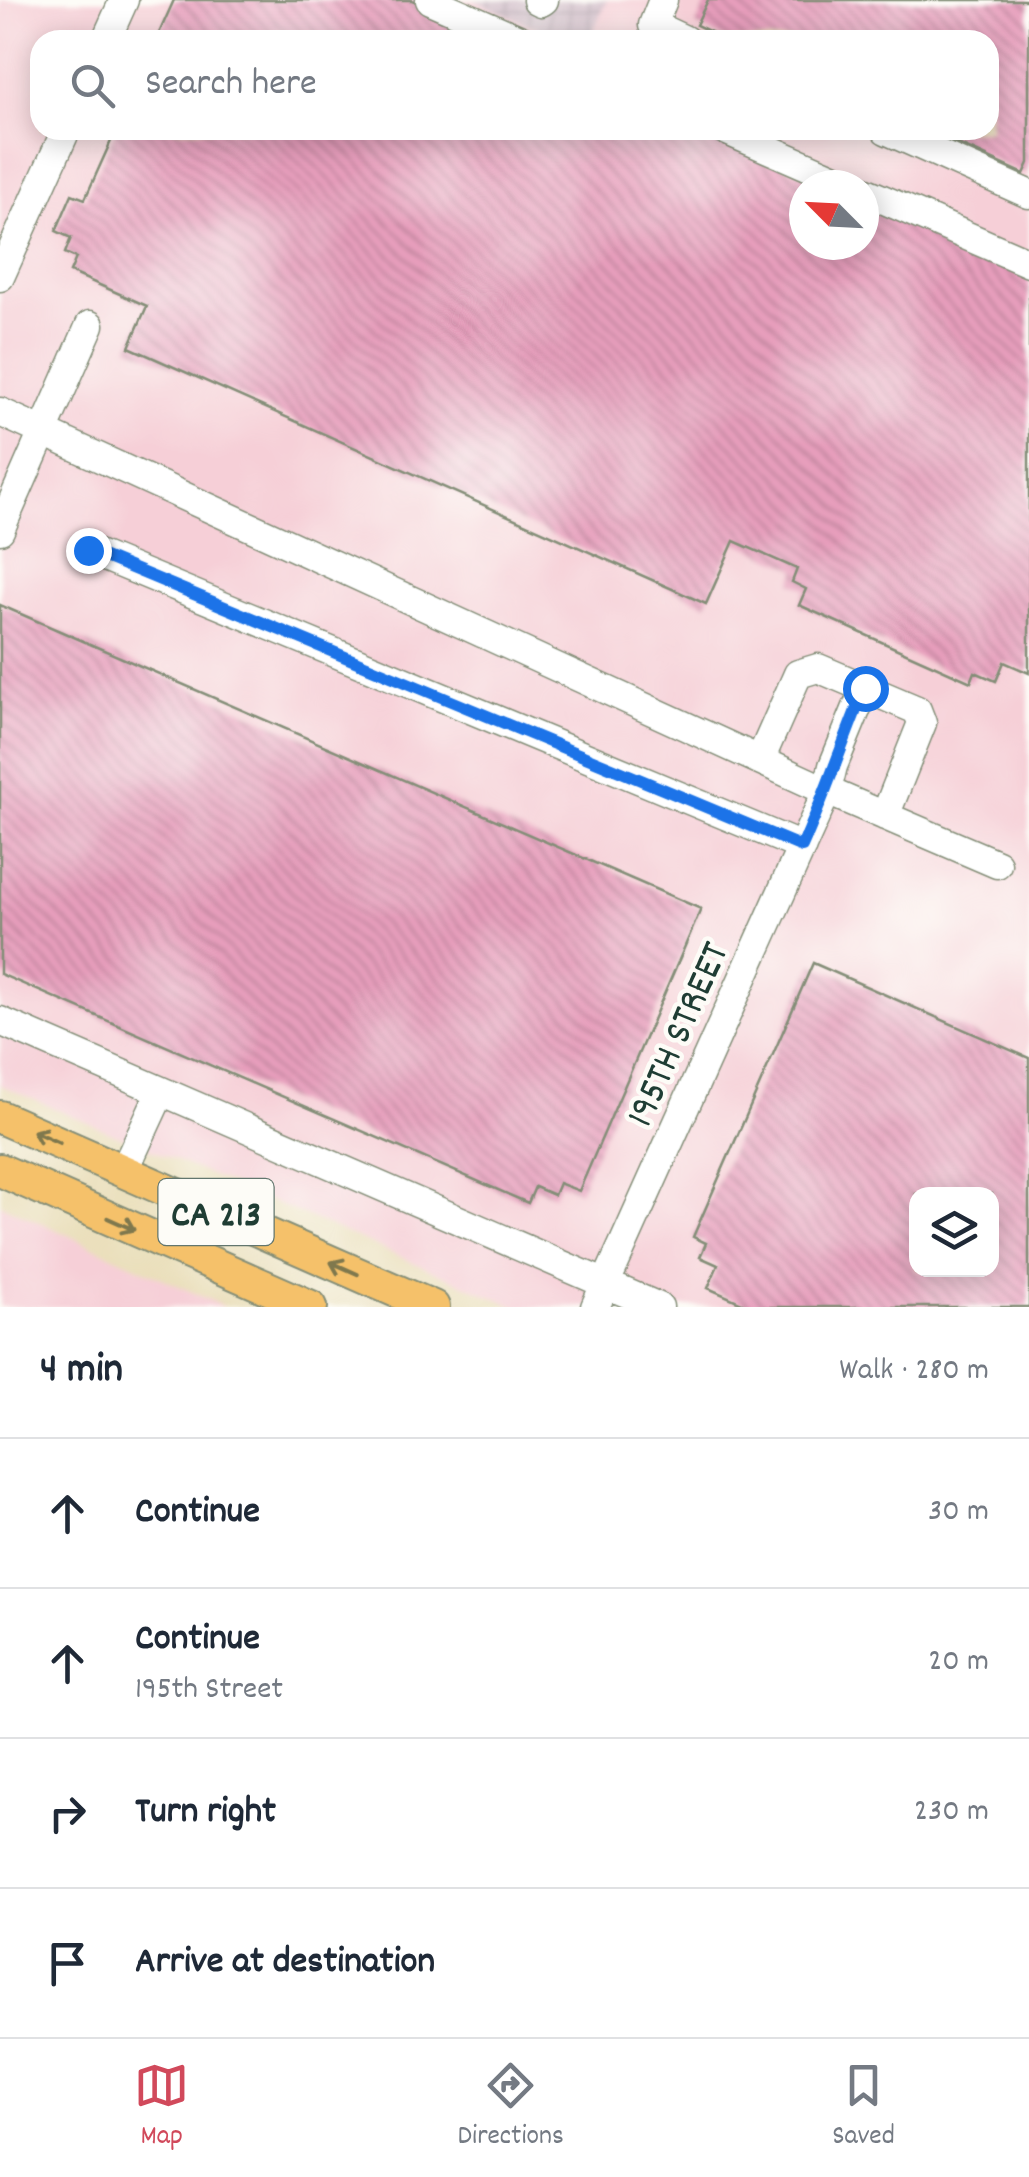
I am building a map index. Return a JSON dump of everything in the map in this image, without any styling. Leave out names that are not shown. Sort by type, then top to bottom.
[{"type":"main road","name":"CA 213","points":[[0,1116],[433,1307]]},
{"type":"main road","name":"CA 213","points":[[0,1170],[311,1307]]},
{"type":"street","points":[[110,30],[124,0]]},
{"type":"street","points":[[430,0],[498,30]]},
{"type":"street","points":[[663,0],[652,25],[663,30]]},
{"type":"street","points":[[0,277],[62,140]]},
{"type":"street","points":[[749,140],[816,170]]},
{"type":"street","points":[[908,140],[1029,194]]},
{"type":"street","points":[[879,198],[1029,264]]},
{"type":"street","points":[[0,530],[90,325]]},
{"type":"street","points":[[0,412],[827,791],[997,864]]},
{"type":"street","points":[[88,550],[802,847]]},
{"type":"street","points":[[760,760],[798,674],[818,668],[917,710],[922,724],[885,816]]},
{"type":"street","name":"195TH STREET","points":[[601,1295],[827,791],[833,766],[865,688]]},
{"type":"street","points":[[0,1021],[161,1091],[601,1295],[659,1307]]},
{"type":"street","points":[[124,1171],[161,1091]]},
{"type":"shaded area","points":[[0,0],[1029,0],[1029,1307],[517,1307],[0,1085]]},
{"type":"shaded area","points":[[474,0],[607,0],[594,30],[542,30]]},
{"type":"shaded area","points":[[0,1204],[225,1307],[0,1307]]},
{"type":"building","points":[[174,0],[412,0],[480,30],[160,30]]},
{"type":"building","points":[[708,0],[1029,0],[1029,163],[1024,174],[949,140],[999,140],[999,30],[707,30],[696,25]]},
{"type":"building","points":[[112,140],[726,140],[793,170],[789,170],[789,260],[879,260],[879,208],[1029,275],[1029,673],[1004,662],[996,681],[975,672],[971,682],[799,605],[806,589],[792,582],[797,569],[734,541],[706,604],[129,347],[147,306],[70,272],[76,258],[65,253],[71,238],[56,231],[72,194],[85,199]]},
{"type":"building","points":[[0,605],[701,909],[579,1191],[559,1183],[554,1195],[535,1187],[528,1203],[0,974]]},
{"type":"building","points":[[813,963],[1029,1058],[1029,1307],[751,1307],[708,1288],[718,1265],[700,1257],[706,1243],[693,1237]]},
{"type":"route","points":[[88,550],[802,847],[865,688]]}]
